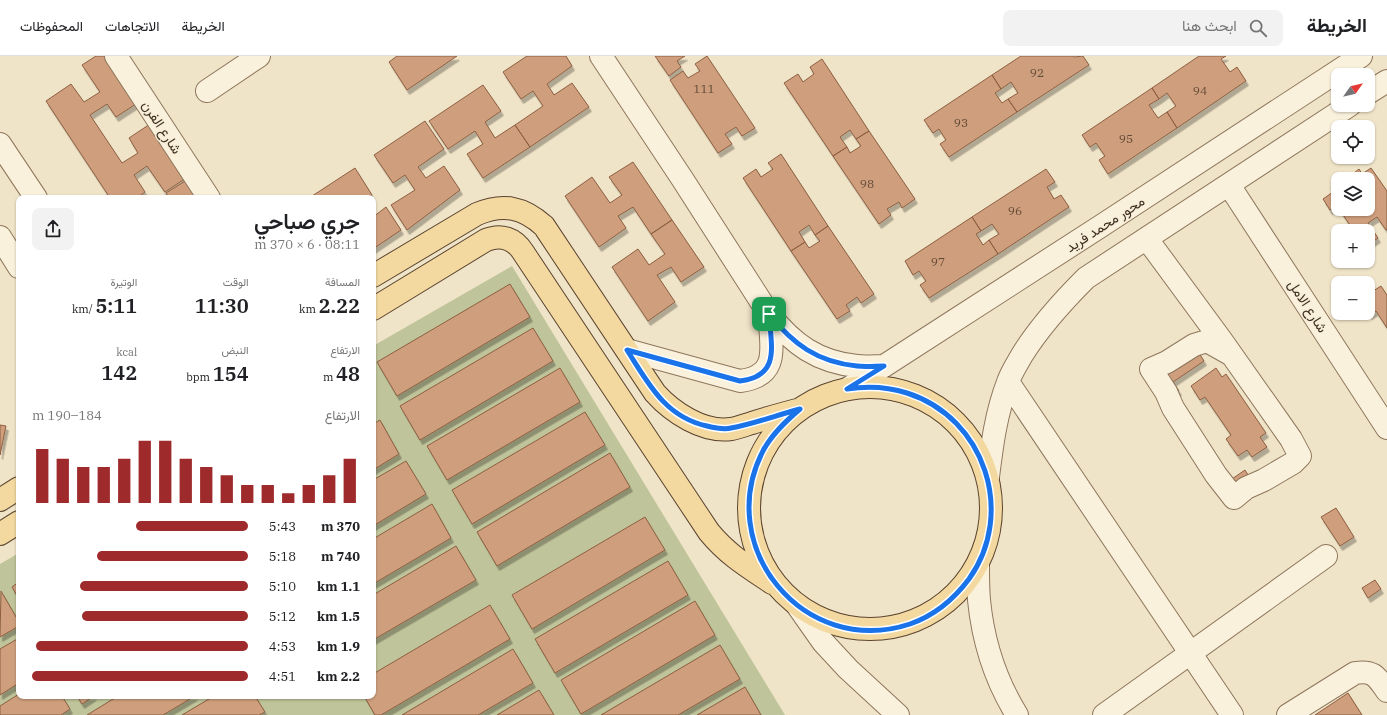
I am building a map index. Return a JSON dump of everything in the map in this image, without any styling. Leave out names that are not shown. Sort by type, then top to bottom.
[{"type":"main road","points":[[376,274],[476,214],[494,208],[515,209],[536,218],[544,226],[655,393],[676,413],[702,425],[730,429],[800,409]]},
{"type":"main road","points":[[376,307],[486,240],[500,237],[514,241],[519,246],[709,532],[720,545],[732,556],[778,587],[797,605],[822,620],[851,629],[881,630],[910,624],[938,610],[960,591],[978,566],[986,545],[991,523],[992,500],[988,477],[979,455],[966,434],[950,417],[930,403],[908,393],[884,388],[860,387],[847,389],[823,396],[800,409],[780,427],[764,448],[753,477],[749,506],[752,537],[763,565],[778,587]]},
{"type":"main road","points":[[0,500],[16,490]]},
{"type":"main road","points":[[0,534],[16,524]]},
{"type":"street","name":"شارع الفرن","points":[[116,56],[207,195]]},
{"type":"street","points":[[207,91],[260,56]]},
{"type":"street","points":[[601,56],[769,314],[782,331],[798,345],[817,355],[836,362],[857,366],[884,366]]},
{"type":"street","name":"محور محمد فريد","points":[[847,389],[1361,56]]},
{"type":"street","points":[[1375,89],[1387,81]]},
{"type":"street","points":[[988,477],[994,430],[1008,382],[1016,365],[1032,339],[1048,317],[1067,297],[1086,278],[1339,112]]},
{"type":"street","points":[[0,144],[34,195]]},
{"type":"street","name":"شارع الامل","points":[[1229,185],[1381,405],[1387,428]]},
{"type":"street","points":[[0,237],[16,262]]},
{"type":"street","points":[[1147,239],[1230,354],[1291,439],[1300,456],[1293,463],[1264,480],[1246,488],[1234,498],[1216,475],[1177,414],[1166,392],[1151,369],[1167,362],[1194,345],[1207,341],[1230,354]]},
{"type":"street","points":[[627,350],[740,381],[751,380],[761,375],[768,367],[772,356],[769,314]]},
{"type":"street","points":[[1008,382],[1232,715]]},
{"type":"street","points":[[1104,715],[1326,556]]},
{"type":"street","points":[[978,566],[979,601],[984,635],[994,668],[1008,700],[1017,715]]},
{"type":"street","points":[[797,605],[823,642],[848,669],[898,715]]},
{"type":"street","points":[[1288,715],[1355,673],[1365,671],[1372,673],[1387,691]]},
{"type":"green space","points":[[512,266],[785,715],[0,715],[0,564],[16,555],[16,699],[376,699],[376,344]]},
{"type":"building","points":[[96,56],[109,56],[139,102],[116,117],[107,104],[90,115],[122,163],[138,153],[129,138],[153,122],[189,176],[165,192],[147,166],[134,175],[145,192],[141,195],[108,195],[46,101],[71,84],[84,102],[100,92],[82,65]]},
{"type":"building","points":[[397,56],[457,56],[407,90],[389,62]]},
{"type":"building","points":[[527,56],[566,56],[572,66],[547,84],[554,95],[572,83],[589,107],[530,147],[515,125],[543,106],[533,91],[521,99],[503,72]]},
{"type":"building","points":[[655,56],[685,56],[677,61],[681,67],[669,76]]},
{"type":"building","points":[[707,56],[755,128],[742,136],[736,127],[725,134],[732,144],[718,153],[670,80],[683,71],[688,78],[700,71],[695,64]]},
{"type":"building","points":[[1021,56],[1083,56],[1089,65],[1017,112],[1008,99],[1018,93],[1011,82],[1001,89],[992,75]]},
{"type":"building","points":[[1199,56],[1226,56],[1221,59],[1230,72],[1237,67],[1246,81],[1177,128],[1167,112],[1176,106],[1167,93],[1159,99],[1152,88]]},
{"type":"building","points":[[822,59],[869,131],[856,139],[850,130],[840,137],[847,147],[833,156],[784,83],[798,74],[803,82],[814,74],[810,67]]},
{"type":"building","points":[[992,75],[1001,89],[995,93],[1002,103],[1008,99],[1017,112],[949,157],[940,144],[946,140],[939,129],[933,133],[924,120]]},
{"type":"building","points":[[483,85],[501,111],[485,122],[495,138],[515,125],[530,147],[483,178],[467,154],[483,144],[475,131],[448,149],[429,121]]},
{"type":"building","points":[[1152,88],[1159,99],[1149,105],[1158,118],[1167,112],[1177,128],[1108,174],[1099,160],[1105,156],[1096,143],[1090,147],[1082,135]]},
{"type":"building","points":[[425,121],[444,149],[418,167],[426,178],[444,166],[460,190],[407,230],[391,205],[415,190],[405,175],[393,183],[374,155]]},
{"type":"building","points":[[869,131],[915,199],[902,208],[899,202],[887,209],[891,215],[879,224],[833,156],[847,147],[850,153],[861,146],[856,139]]},
{"type":"building","points":[[781,154],[828,226],[815,235],[809,225],[799,232],[805,242],[791,251],[743,178],[756,169],[761,177],[773,169],[768,163]]},
{"type":"building","points":[[633,162],[672,220],[651,234],[633,207],[618,216],[626,228],[599,247],[565,196],[592,177],[610,203],[622,195],[609,177]]},
{"type":"building","points":[[355,168],[372,195],[314,195]]},
{"type":"building","points":[[1371,168],[1374,172],[1365,172]]},
{"type":"building","points":[[1046,169],[1055,182],[1047,187],[1054,199],[1061,195],[1069,207],[998,254],[989,240],[999,234],[992,224],[981,231],[972,217]]},
{"type":"building","points":[[1375,174],[1387,191],[1387,230],[1377,217],[1369,224],[1349,224],[1344,216],[1375,216]]},
{"type":"building","points":[[190,178],[201,195],[168,195],[166,193]]},
{"type":"building","points":[[1331,193],[1331,209],[1330,210],[1323,199]]},
{"type":"building","points":[[386,207],[401,230],[376,247],[376,215]]},
{"type":"building","points":[[972,217],[981,231],[976,234],[983,245],[989,240],[998,254],[929,298],[920,285],[926,281],[919,271],[913,275],[905,261]]},
{"type":"building","points":[[672,220],[704,267],[681,282],[671,267],[657,275],[675,302],[648,321],[612,267],[638,249],[649,265],[665,254],[651,234]]},
{"type":"building","points":[[828,226],[874,294],[861,303],[857,297],[846,305],[850,311],[837,319],[791,251],[805,242],[809,248],[820,241],[815,235]]},
{"type":"building","points":[[510,284],[530,317],[397,396],[377,362]]},
{"type":"building","points":[[1381,286],[1387,295],[1387,328],[1375,312],[1375,290]]},
{"type":"building","points":[[533,328],[553,361],[420,440],[400,406]]},
{"type":"building","points":[[1197,350],[1204,361],[1173,382],[1179,391],[1173,394],[1160,375]]},
{"type":"building","points":[[560,368],[580,402],[447,480],[427,446]]},
{"type":"building","points":[[1216,368],[1222,377],[1226,374],[1266,433],[1260,437],[1267,447],[1252,457],[1247,450],[1238,456],[1226,439],[1231,435],[1205,397],[1200,400],[1191,386]]},
{"type":"building","points":[[585,412],[605,445],[472,524],[452,490]]},
{"type":"building","points":[[380,420],[399,454],[376,468],[376,422]]},
{"type":"building","points":[[0,425],[6,426],[0,455]]},
{"type":"building","points":[[610,453],[630,487],[497,566],[477,532]]},
{"type":"building","points":[[406,461],[426,494],[376,524],[376,478]]},
{"type":"building","points":[[1245,470],[1250,478],[1234,488],[1229,481]]},
{"type":"building","points":[[432,504],[451,538],[376,582],[376,537]]},
{"type":"building","points":[[1336,508],[1354,537],[1340,546],[1321,517]]},
{"type":"building","points":[[645,517],[665,550],[532,629],[512,595]]},
{"type":"building","points":[[456,546],[476,580],[376,638],[376,593]]},
{"type":"building","points":[[668,561],[688,595],[555,673],[535,639]]},
{"type":"building","points":[[1375,580],[1381,589],[1368,598],[1362,588]]},
{"type":"building","points":[[16,584],[16,594],[12,587]]},
{"type":"building","points":[[1,591],[16,617],[16,628],[0,637]]},
{"type":"building","points":[[695,601],[715,635],[581,714],[561,680]]},
{"type":"building","points":[[490,605],[510,639],[381,715],[375,715],[366,699],[376,699],[376,672]]},
{"type":"building","points":[[16,640],[16,685],[0,695],[0,649]]},
{"type":"building","points":[[720,645],[740,679],[678,715],[601,715]]},
{"type":"building","points":[[513,649],[533,683],[478,715],[402,715]]},
{"type":"building","points":[[745,687],[761,715],[697,715]]},
{"type":"building","points":[[539,690],[554,715],[497,715]]},
{"type":"building","points":[[1348,693],[1362,715],[1315,715]]},
{"type":"building","points":[[16,696],[16,699],[64,699],[70,709],[61,715],[0,715],[0,706]]},
{"type":"building","points":[[79,699],[90,699],[82,704]]},
{"type":"building","points":[[113,699],[190,699],[163,715],[87,715]]},
{"type":"building","points":[[209,699],[257,699],[265,712],[259,715],[182,715]]},
{"type":"route","points":[[769,314],[782,331],[798,345],[817,355],[836,362],[857,366],[884,366],[847,389],[860,387],[884,388],[908,393],[930,403],[950,417],[966,434],[979,455],[988,477],[992,500],[991,523],[986,545],[978,566],[960,591],[938,610],[910,624],[881,630],[851,629],[822,620],[797,605],[778,587],[763,565],[752,537],[749,506],[753,477],[764,448],[780,427],[800,409],[730,429],[702,425],[688,420],[676,413],[664,403],[655,393],[627,350],[740,381],[751,380],[761,375],[768,367],[772,356],[769,314]]}]
